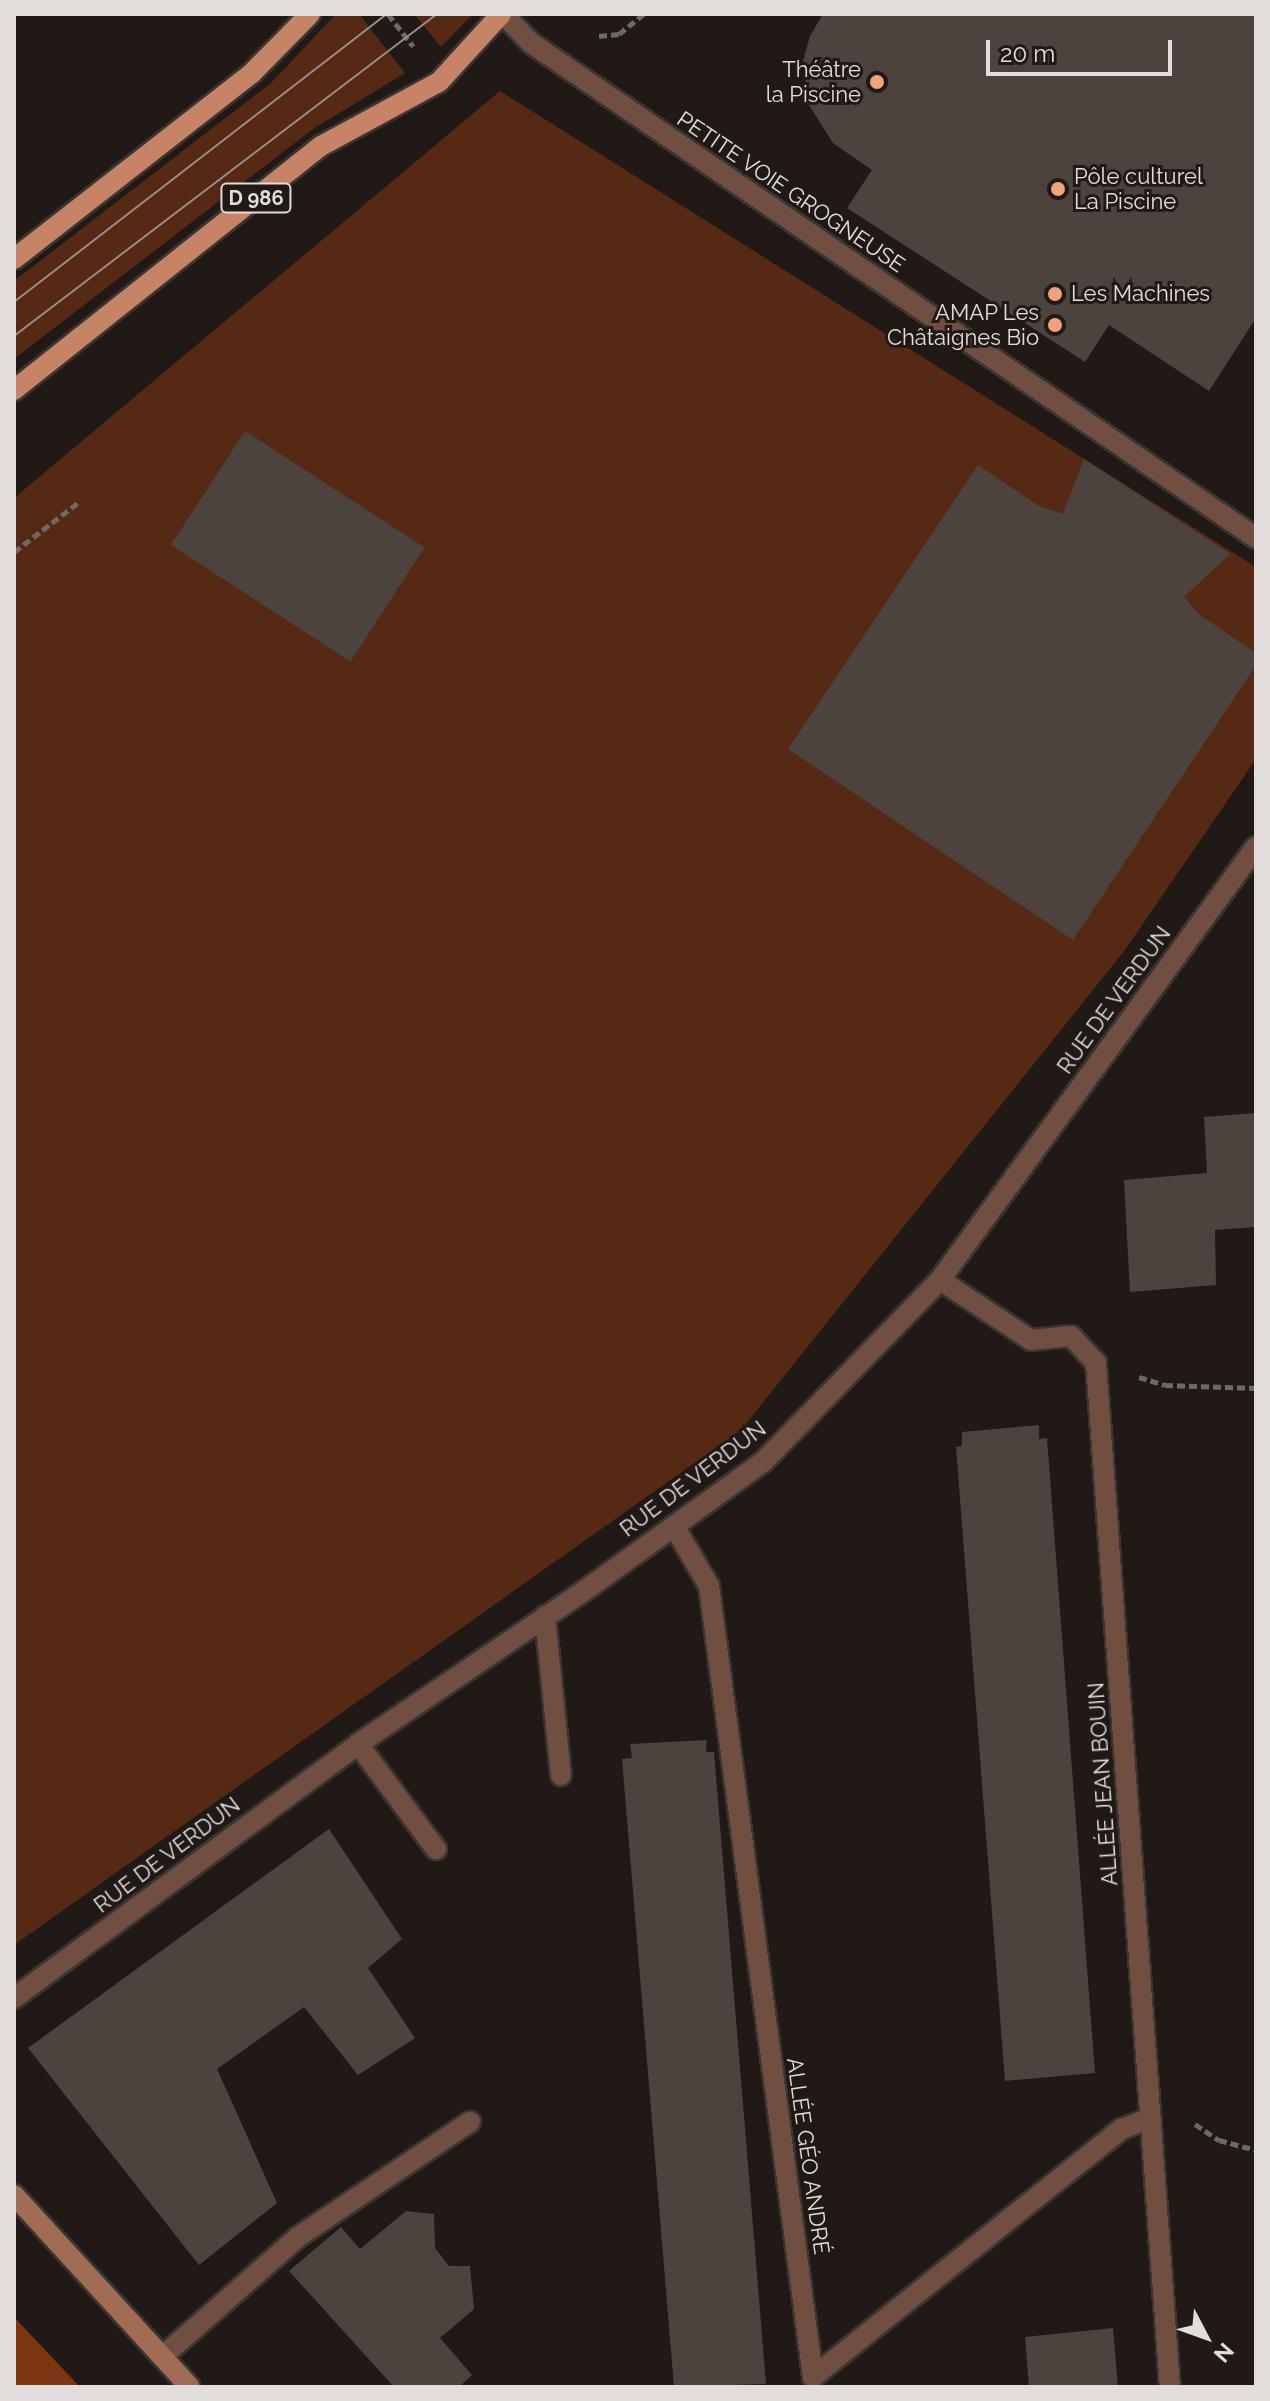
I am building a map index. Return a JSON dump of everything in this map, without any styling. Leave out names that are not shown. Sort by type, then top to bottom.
[{"type":"main road","points":[[14,259],[252,73],[310,14]]},
{"type":"main road","name":"D 986","points":[[14,390],[321,146],[439,82],[502,14]]},
{"type":"main road","points":[[14,2195],[190,2387]]},
{"type":"street","name":"PETITE VOIE GROGNEUSE","points":[[502,14],[531,43],[1256,538]]},
{"type":"street","name":"RUE DE VERDUN","points":[[14,1998],[358,1744],[763,1462],[940,1280],[1256,847]]},
{"type":"street","points":[[940,1280],[1031,1340],[1071,1336],[1096,1363]]},
{"type":"street","name":"ALLÉE JEAN BOUIN","points":[[1096,1363],[1170,2387]]},
{"type":"street","name":"ALLÉE GÉO ANDRÉ","points":[[674,1526],[709,1586],[813,2382]]},
{"type":"street","points":[[545,1616],[561,1775]]},
{"type":"street","points":[[358,1744],[436,1849]]},
{"type":"street","name":"ALLÉE GÉO ANDRÉ","points":[[813,2382],[1122,2129],[1151,2118]]},
{"type":"street","points":[[162,2357],[298,2237],[470,2122]]},
{"type":"path","points":[[14,552],[79,502]]},
{"type":"path","points":[[1096,1363],[1165,1385],[1256,1388]]},
{"type":"path","points":[[1151,2118],[1179,2114],[1219,2140],[1256,2150]]},
{"type":"shaded area","points":[[336,14],[359,14],[405,73],[313,129],[14,359],[14,281],[271,83]]},
{"type":"shaded area","points":[[414,14],[473,14],[441,47]]},
{"type":"shaded area","points":[[500,91],[1256,567],[1256,759],[1125,950],[741,1430],[14,1945],[14,498]]},
{"type":"shaded area","points":[[14,2317],[80,2387],[14,2387]]},
{"type":"building","name":"Pôle culturel La Piscine","points":[[823,14],[1256,14],[1256,318],[1209,391],[1109,325],[1085,362],[847,208],[872,170],[833,143],[809,105],[803,61],[810,36]]},
{"type":"building","points":[[245,431],[424,548],[350,662],[171,545]]},
{"type":"building","points":[[1084,459],[1230,554],[1184,597],[1200,615],[1256,653],[1256,665],[1073,940],[788,749],[978,465],[1039,506],[1063,514]]},
{"type":"building","points":[[1256,1113],[1256,1227],[1215,1230],[1216,1285],[1130,1292],[1124,1180],[1207,1173],[1204,1117]]},
{"type":"building","points":[[1039,1425],[1039,1439],[1047,1438],[1095,2073],[1005,2081],[956,1447],[962,1446],[962,1432]]},
{"type":"building","points":[[707,1740],[706,1752],[714,1752],[766,2384],[674,2387],[622,1759],[632,1758],[630,1744]]},
{"type":"building","points":[[329,1829],[402,1939],[368,1968],[415,2038],[358,2075],[304,2007],[217,2069],[277,2203],[199,2265],[28,2048]]},
{"type":"building","points":[[406,2211],[434,2214],[435,2248],[449,2266],[470,2266],[474,2309],[440,2338],[472,2375],[459,2387],[394,2387],[289,2271],[341,2227],[360,2249]]},
{"type":"building","points":[[1113,2328],[1118,2387],[1029,2387],[1025,2337]]},
{"type":"tram line","points":[[14,302],[387,14]]},
{"type":"tram line","points":[[14,336],[437,14]]},
{"type":"place","name":"Théâtre la Piscine","points":[[877,82]]},
{"type":"place","name":"Pôle culturel La Piscine","points":[[1058,189]]},
{"type":"place","name":"Les Machines","points":[[1055,294]]},
{"type":"place","name":"AMAP Les Châtaignes Bio","points":[[1055,325]]}]
